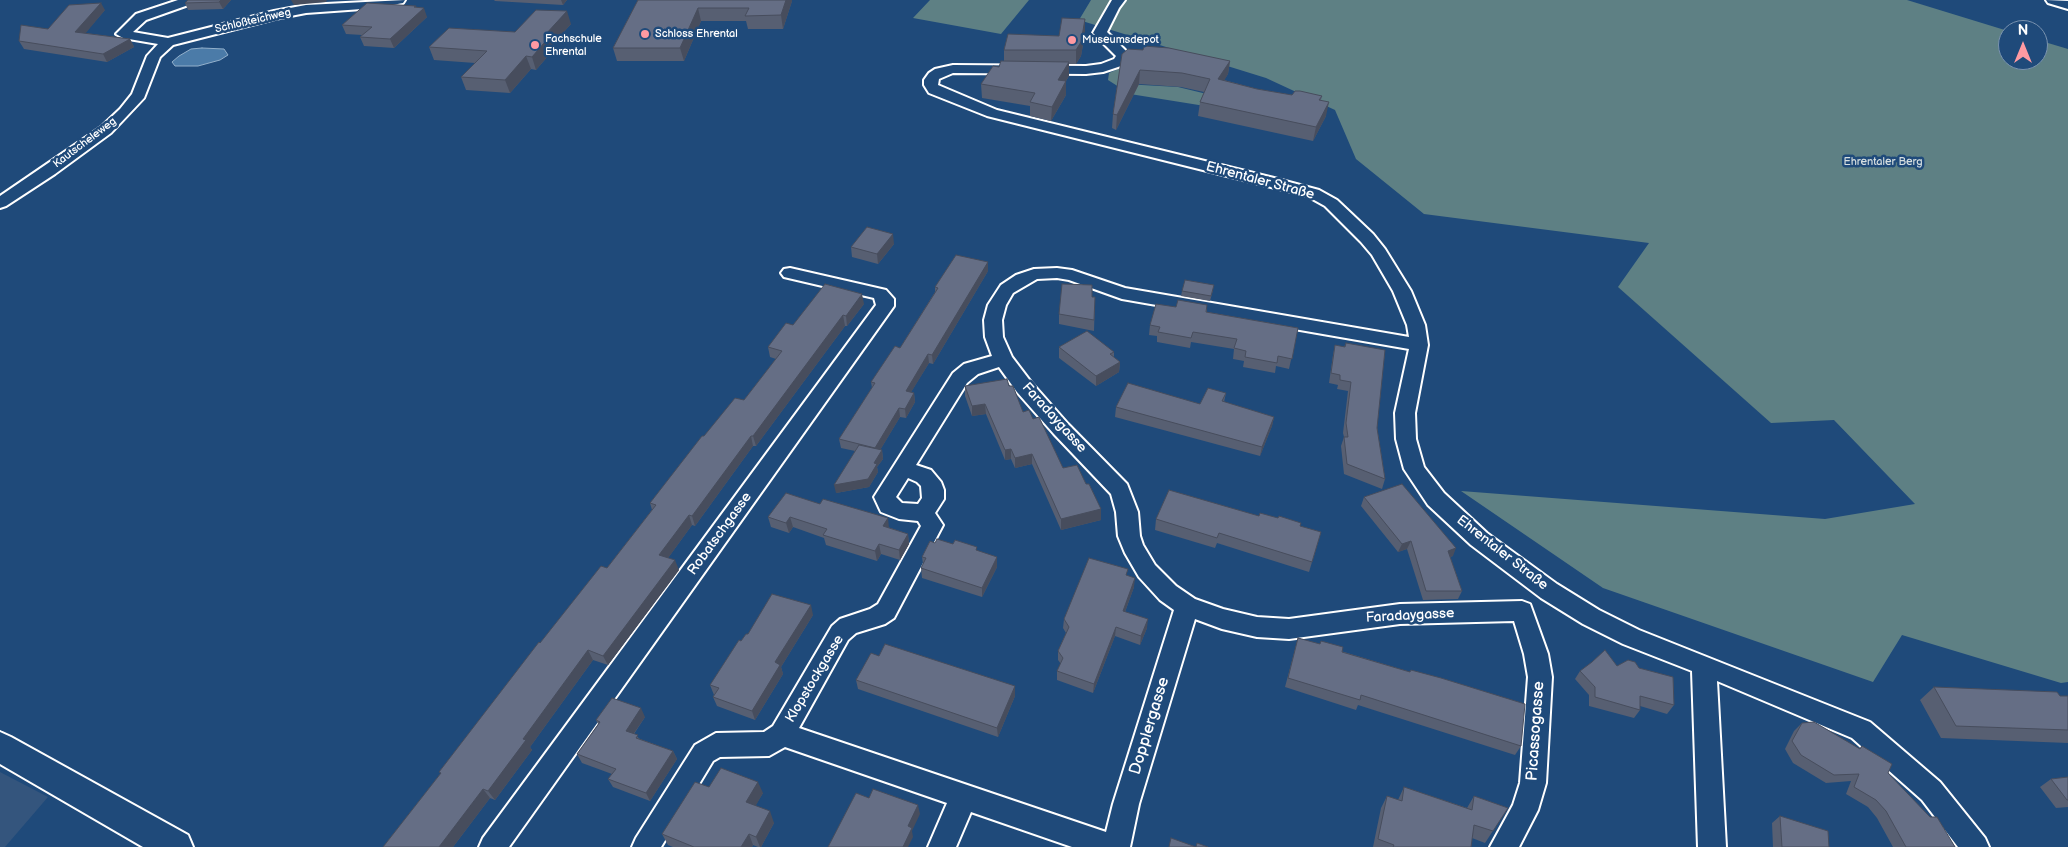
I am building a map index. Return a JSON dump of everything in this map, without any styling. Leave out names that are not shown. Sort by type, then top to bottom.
[{"type":"street","points":[[168,42],[123,34],[142,17],[190,0]]},
{"type":"street","points":[[274,15],[287,0]]},
{"type":"street","name":"Schloßteichweg","points":[[168,42],[274,15],[306,9],[376,4],[399,0]]},
{"type":"street","name":"Ehrentaler Straße","points":[[1119,0],[1100,33],[1123,56],[1119,62],[1104,68],[1086,70],[953,69],[940,72],[934,76],[931,80],[931,86],[934,90],[992,113],[1313,193],[1331,203],[1367,238],[1379,253],[1402,291],[1416,325],[1419,345],[1405,413],[1406,439],[1414,469],[1436,499],[1479,539],[1549,591],[1591,617],[1631,637],[1862,730],[1931,791],[1975,847]]},
{"type":"street","points":[[2052,0],[2068,5]]},
{"type":"street","name":"Kautscheleweg","points":[[0,203],[106,130],[125,112],[138,95],[154,56],[168,42]]},
{"type":"street","name":"Faradaygasse","points":[[1419,345],[1122,292],[1072,275],[1044,272],[1022,279],[1007,289],[997,305],[993,320],[994,338],[1002,359],[1061,429],[1120,490],[1127,512],[1129,536],[1147,571],[1168,593],[1187,606],[1222,619],[1257,627],[1290,629],[1400,614],[1522,611]]},
{"type":"street","name":"Robatschgasse","points":[[493,847],[885,306],[885,299],[880,294],[790,273]]},
{"type":"street","points":[[924,513],[899,511],[889,506],[885,498],[960,378],[971,369],[1002,359]]},
{"type":"street","name":"Klopstockgasse","points":[[646,847],[704,753],[716,745],[769,744],[782,734],[840,632],[848,626],[877,617],[886,611],[932,525],[924,513],[932,499],[933,490],[930,482],[924,476],[903,468]]},
{"type":"street","points":[[1522,611],[1549,591]]},
{"type":"street","name":"Dopplergasse","points":[[1116,847],[1126,804],[1187,606]]},
{"type":"street","name":"Picassogasse","points":[[1504,847],[1525,810],[1533,783],[1540,678],[1536,654],[1522,611]]},
{"type":"street","points":[[1704,665],[1712,847]]},
{"type":"street","name":"Klopstockgasse","points":[[782,734],[963,798],[1110,847]]},
{"type":"street","points":[[0,747],[176,847]]},
{"type":"street","points":[[942,847],[963,798]]},
{"type":"shaded area","points":[[191,49],[224,49],[228,55],[220,60],[198,66],[175,66],[172,62]]},
{"type":"shaded area","points":[[0,772],[48,797],[5,847],[0,847]]},
{"type":"green space","points":[[930,0],[1029,0],[1001,34],[913,18]]},
{"type":"green space","name":"Ehrentaler Berg","points":[[1091,0],[1907,0],[1998,28],[1998,70],[2048,70],[2048,43],[2068,49],[2068,682],[2061,683],[1902,635],[1873,682],[1603,588],[1461,491],[1825,519],[1915,504],[1834,420],[1771,423],[1618,287],[1649,243],[1424,214],[1356,159],[1335,110],[1266,78],[1079,20]]},
{"type":"green space","points":[[1125,66],[1124,84],[1178,87],[1211,95],[1205,106],[1130,94],[1108,80],[1109,73]]},
{"type":"building","points":[[188,0],[221,0],[219,2],[185,3]]},
{"type":"building","points":[[638,0],[786,0],[781,15],[745,16],[749,8],[698,8],[680,48],[613,48]]},
{"type":"building","points":[[101,3],[75,32],[130,39],[103,54],[19,41],[21,25],[48,29],[69,5]]},
{"type":"building","points":[[367,3],[424,8],[390,39],[360,37],[372,27],[342,25]]},
{"type":"building","points":[[536,10],[567,11],[545,35],[550,36],[532,57],[526,56],[505,80],[461,77],[487,51],[429,47],[449,28],[515,32]]},
{"type":"building","points":[[1062,18],[1085,19],[1081,42],[1076,50],[1004,50],[1008,34],[1059,36]]},
{"type":"building","points":[[1144,46],[1169,48],[1230,61],[1218,79],[1257,89],[1292,95],[1295,91],[1300,91],[1322,96],[1319,100],[1329,102],[1316,127],[1200,102],[1210,79],[1182,73],[1140,70],[1117,115],[1113,114],[1122,54],[1128,49],[1143,50]]},
{"type":"building","points":[[1001,61],[1069,62],[1058,80],[1066,81],[1052,107],[1030,102],[1035,93],[981,84],[993,66],[999,67]]},
{"type":"building","points":[[867,227],[893,234],[877,254],[851,247]]},
{"type":"building","points":[[956,255],[988,262],[932,355],[928,354],[906,391],[914,393],[905,409],[899,408],[875,448],[839,439],[875,383],[871,382],[895,346],[900,348],[938,288],[935,287]]},
{"type":"building","points":[[1185,280],[1214,285],[1211,296],[1182,291]]},
{"type":"building","points":[[825,284],[862,294],[846,316],[843,315],[692,516],[689,515],[659,555],[675,560],[603,656],[588,650],[523,739],[526,740],[488,791],[483,789],[439,847],[383,847],[539,642],[601,566],[607,568],[656,505],[650,503],[702,436],[704,436],[735,398],[744,400],[782,351],[768,347],[786,323],[793,325]]},
{"type":"building","points":[[1062,284],[1092,285],[1092,297],[1095,297],[1094,320],[1059,314]]},
{"type":"building","points":[[1178,300],[1207,305],[1206,312],[1298,328],[1292,359],[1278,356],[1277,363],[1245,357],[1246,351],[1234,348],[1237,339],[1193,332],[1191,338],[1158,332],[1160,327],[1150,325],[1156,304],[1176,307]]},
{"type":"building","points":[[1087,331],[1114,352],[1110,354],[1120,362],[1096,376],[1059,347]]},
{"type":"building","points":[[1346,343],[1385,350],[1377,428],[1385,479],[1347,464],[1344,437],[1348,437],[1346,423],[1351,382],[1340,380],[1340,375],[1331,373],[1335,345],[1345,347]]},
{"type":"building","points":[[1007,379],[1009,386],[1013,386],[1023,412],[1029,410],[1033,419],[1039,417],[1063,468],[1077,465],[1101,509],[1061,519],[1032,454],[1015,458],[1011,449],[1005,450],[985,404],[972,406],[965,386]]},
{"type":"building","points":[[1128,383],[1200,404],[1208,388],[1226,393],[1222,401],[1274,417],[1262,447],[1116,407]]},
{"type":"building","points":[[859,445],[882,450],[874,463],[877,464],[868,479],[834,485]]},
{"type":"building","points":[[1402,484],[1456,548],[1448,551],[1462,591],[1426,591],[1411,541],[1402,544],[1364,497]]},
{"type":"building","points":[[1169,490],[1259,516],[1260,513],[1278,518],[1279,516],[1301,523],[1300,526],[1321,532],[1312,562],[1219,533],[1217,538],[1156,519]]},
{"type":"building","points":[[786,493],[820,504],[823,499],[888,518],[883,526],[908,534],[899,550],[879,544],[875,551],[823,535],[827,529],[790,517],[786,523],[768,517]]},
{"type":"building","points":[[937,539],[953,544],[955,540],[977,547],[976,550],[997,557],[982,588],[921,568],[926,558],[922,557],[930,541],[935,543]]},
{"type":"building","points":[[1089,558],[1128,569],[1126,575],[1135,578],[1123,611],[1148,619],[1141,636],[1116,627],[1094,684],[1057,671],[1063,658],[1058,651],[1069,627],[1064,619]]},
{"type":"building","points":[[772,594],[811,605],[775,662],[780,665],[752,711],[713,697],[719,688],[710,685],[739,640],[741,641],[748,634]]},
{"type":"building","points":[[1298,638],[1320,644],[1321,641],[1343,647],[1342,652],[1410,672],[1411,670],[1441,678],[1525,704],[1521,746],[1361,695],[1360,700],[1288,678]]},
{"type":"building","points":[[885,644],[1015,686],[997,728],[856,680],[871,653],[879,656]]},
{"type":"building","points":[[1605,650],[1617,666],[1628,660],[1635,662],[1639,668],[1673,677],[1674,705],[1640,696],[1640,710],[1595,697],[1595,687],[1580,671]]},
{"type":"building","points":[[1934,687],[2057,692],[2060,696],[2068,696],[2068,730],[1956,726]]},
{"type":"building","points":[[612,698],[641,708],[626,731],[638,735],[636,738],[673,751],[646,793],[608,779],[616,769],[577,754],[600,722],[596,720]]},
{"type":"building","points":[[1814,722],[1860,749],[1862,746],[1892,764],[1888,773],[1930,817],[1937,817],[1955,847],[1906,847],[1886,811],[1876,800],[1854,787],[1859,774],[1834,775],[1801,755],[1792,741],[1802,723]]},
{"type":"building","points":[[721,768],[758,782],[746,802],[770,811],[756,837],[749,834],[741,847],[694,847],[662,834],[695,782],[709,787]]},
{"type":"building","points":[[2068,777],[2068,800],[2067,800],[2051,779]]},
{"type":"building","points":[[1404,787],[1472,810],[1474,796],[1508,808],[1493,831],[1474,825],[1471,847],[1393,847],[1394,845],[1378,839],[1387,796],[1402,801]]},
{"type":"building","points":[[873,789],[918,805],[908,826],[912,828],[903,847],[828,847],[856,793],[869,798]]},
{"type":"building","points":[[1780,816],[1828,831],[1829,847],[1782,847]]},
{"type":"building","points":[[1171,838],[1196,847],[1169,847]]},
{"type":"building","points":[[1197,843],[1208,847],[1196,847]]},
{"type":"place","name":"Schloss Ehrental","points":[[645,34]]},
{"type":"place","name":"Museumsdepot","points":[[1072,40]]},
{"type":"place","name":"Fachschule Ehrental","points":[[535,45]]}]
